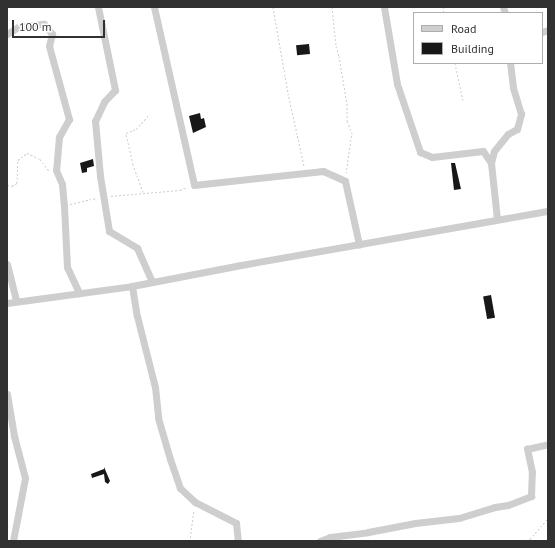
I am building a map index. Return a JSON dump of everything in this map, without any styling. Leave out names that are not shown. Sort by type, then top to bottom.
[{"type":"street","points":[[98,7],[116,90],[104,102],[96,121],[100,176],[110,231],[137,248],[152,281]]},
{"type":"street","points":[[154,7],[194,185],[252,180],[305,172],[323,171],[344,181],[359,244]]},
{"type":"street","points":[[384,7],[397,84],[420,152],[432,157],[484,151],[491,162]]},
{"type":"street","points":[[7,34],[18,26],[44,24],[52,34],[49,46],[69,119],[59,137],[56,170],[62,184],[67,267],[79,293]]},
{"type":"street","points":[[497,219],[491,162],[494,151],[508,134],[517,130],[521,114],[513,87],[510,64]]},
{"type":"street","points":[[7,303],[132,286],[152,281],[548,211]]},
{"type":"street","points":[[7,264],[16,301]]},
{"type":"street","points":[[132,286],[137,316],[155,387],[158,418],[180,488],[195,502],[236,523],[238,541]]},
{"type":"street","points":[[7,394],[14,436],[25,478],[13,541]]},
{"type":"street","points":[[320,541],[330,537],[368,532],[415,523],[459,518],[494,507],[508,505],[531,496],[532,472],[527,449],[548,444]]},
{"type":"path","points":[[273,7],[288,93],[305,172]]},
{"type":"path","points":[[332,7],[336,46],[347,104],[347,121],[352,132],[344,181]]},
{"type":"path","points":[[455,64],[463,100]]},
{"type":"path","points":[[143,192],[133,164],[126,133],[136,128],[148,116]]},
{"type":"path","points":[[7,185],[12,186],[17,183],[18,160],[27,154],[40,159],[52,174]]},
{"type":"path","points":[[69,205],[84,200],[105,197],[143,192],[180,190],[194,185]]},
{"type":"path","points":[[190,541],[195,502]]},
{"type":"path","points":[[521,541],[530,539],[548,518]]},
{"type":"building","points":[[309,44],[310,54],[297,55],[296,45]]},
{"type":"building","points":[[200,113],[201,119],[204,118],[206,127],[193,133],[189,116]]},
{"type":"building","points":[[93,159],[94,166],[87,168],[87,172],[82,173],[80,163]]},
{"type":"building","points":[[451,163],[455,163],[461,189],[454,190]]},
{"type":"building","points":[[491,295],[495,318],[487,319],[483,296]]},
{"type":"building","points":[[104,467],[110,481],[108,484],[105,482],[104,474],[92,478],[91,474],[104,469]]}]
